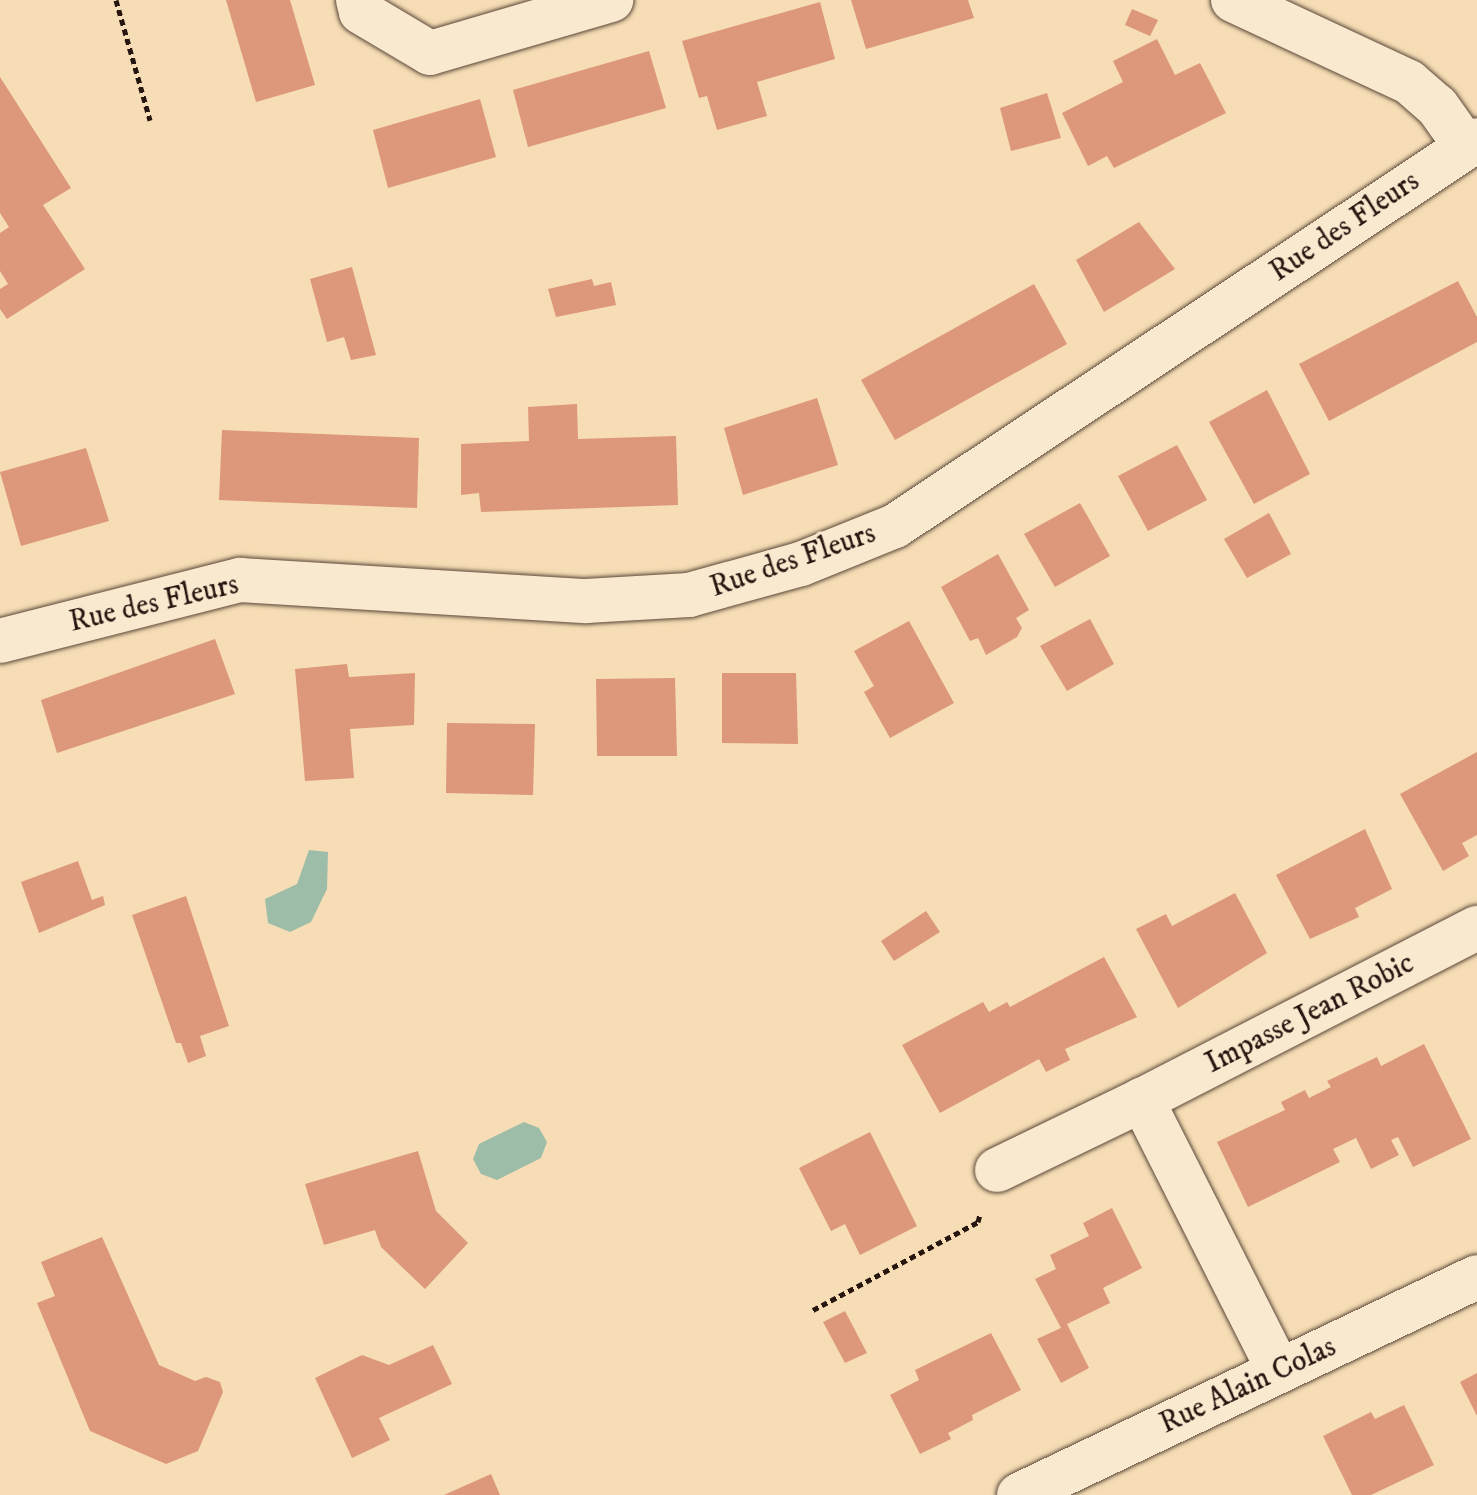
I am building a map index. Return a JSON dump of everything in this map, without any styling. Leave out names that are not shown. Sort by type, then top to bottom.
[{"type":"street","points":[[358,0],[361,12],[430,53],[611,0]]},
{"type":"street","points":[[1233,0],[1409,82],[1472,143]]},
{"type":"street","name":"Rue des Fleurs","points":[[0,641],[240,580],[586,601],[689,595],[801,564],[895,526],[1472,143]]},
{"type":"street","name":"Impasse Jean Robic","points":[[997,1170],[1142,1100],[1477,928]]},
{"type":"street","points":[[1142,1100],[1279,1371]]},
{"type":"street","name":"Rue Alain Colas","points":[[1019,1495],[1477,1277]]},
{"type":"path","points":[[116,0],[150,120]]},
{"type":"path","points":[[813,1310],[978,1222],[997,1170]]},
{"type":"shaded area","points":[[309,850],[328,852],[327,889],[311,922],[290,932],[268,923],[265,899],[297,884]]},
{"type":"shaded area","points":[[524,1122],[539,1128],[547,1142],[541,1158],[497,1180],[481,1174],[473,1159],[479,1144]]},
{"type":"building","points":[[226,0],[290,0],[315,85],[256,102]]},
{"type":"building","points":[[851,0],[968,0],[974,18],[866,49]]},
{"type":"building","points":[[820,2],[835,59],[757,82],[767,116],[717,130],[707,96],[699,98],[682,41]]},
{"type":"building","points":[[1132,9],[1158,20],[1150,36],[1125,25]]},
{"type":"building","points":[[1157,39],[1175,75],[1200,63],[1226,113],[1114,168],[1107,156],[1088,166],[1062,113],[1123,82],[1113,61]]},
{"type":"building","points":[[649,51],[666,108],[528,147],[513,90]]},
{"type":"building","points":[[0,77],[71,188],[43,205],[85,269],[7,319],[0,309],[0,289],[8,284],[0,271],[0,233],[9,227],[0,213]]},
{"type":"building","points":[[1047,93],[1061,138],[1011,151],[1000,108]]},
{"type":"building","points":[[480,99],[496,157],[388,188],[373,130]]},
{"type":"building","points":[[1139,222],[1175,269],[1104,312],[1076,260]]},
{"type":"building","points":[[352,267],[376,355],[351,360],[344,337],[327,342],[310,279]]},
{"type":"building","points":[[592,279],[594,286],[611,282],[616,305],[556,317],[548,289]]},
{"type":"building","points":[[1458,281],[1477,317],[1477,342],[1329,421],[1299,364]]},
{"type":"building","points":[[1034,284],[1067,344],[895,440],[861,380]]},
{"type":"building","points":[[1267,390],[1310,474],[1254,504],[1209,422]]},
{"type":"building","points":[[817,398],[838,465],[743,495],[724,428]]},
{"type":"building","points":[[577,404],[578,439],[676,436],[678,505],[481,512],[479,493],[461,495],[461,444],[529,441],[528,407]]},
{"type":"building","points":[[222,430],[419,438],[417,508],[219,500]]},
{"type":"building","points":[[1177,445],[1207,500],[1148,531],[1118,476]]},
{"type":"building","points":[[86,448],[109,521],[21,546],[0,472]]},
{"type":"building","points":[[1080,503],[1110,556],[1055,587],[1024,534]]},
{"type":"building","points":[[1269,513],[1291,554],[1247,578],[1224,539]]},
{"type":"building","points":[[998,554],[1029,610],[1016,618],[1022,628],[1017,637],[986,655],[978,638],[970,641],[941,587]]},
{"type":"building","points":[[1090,619],[1114,664],[1067,691],[1040,646]]},
{"type":"building","points":[[909,621],[954,703],[890,738],[864,692],[874,686],[854,651]]},
{"type":"building","points":[[215,639],[235,694],[57,753],[41,700]]},
{"type":"building","points":[[347,664],[349,677],[415,673],[414,725],[350,729],[354,778],[305,781],[295,669]]},
{"type":"building","points":[[722,673],[796,673],[798,744],[722,743]]},
{"type":"building","points":[[675,678],[677,756],[597,756],[596,679]]},
{"type":"building","points":[[447,723],[535,724],[533,795],[446,793]]},
{"type":"building","points":[[1477,752],[1477,835],[1462,843],[1469,856],[1443,871],[1400,794]]},
{"type":"building","points":[[1365,829],[1392,889],[1355,908],[1359,917],[1310,939],[1276,875]]},
{"type":"building","points":[[78,861],[92,900],[103,896],[105,905],[39,933],[21,882]]},
{"type":"building","points":[[1235,893],[1267,953],[1178,1008],[1136,929],[1166,914],[1172,926]]},
{"type":"building","points":[[186,896],[229,1026],[200,1036],[206,1056],[188,1063],[181,1043],[176,1043],[132,915]]},
{"type":"building","points":[[926,911],[940,932],[894,961],[881,941]]},
{"type":"building","points":[[1104,957],[1137,1017],[1065,1049],[1070,1060],[1046,1072],[1039,1059],[940,1113],[902,1045],[983,1002],[989,1012],[1007,1002],[1010,1007]]},
{"type":"building","points":[[1424,1044],[1471,1139],[1413,1167],[1398,1137],[1391,1140],[1399,1155],[1371,1169],[1356,1138],[1333,1149],[1340,1162],[1248,1207],[1217,1142],[1285,1110],[1281,1102],[1305,1090],[1309,1098],[1331,1087],[1327,1081],[1377,1057],[1381,1066]]},
{"type":"building","points":[[870,1132],[917,1226],[860,1255],[845,1224],[831,1231],[799,1168]]},
{"type":"building","points":[[418,1151],[436,1211],[468,1243],[425,1289],[381,1247],[375,1230],[324,1245],[305,1184]]},
{"type":"building","points":[[1112,1208],[1142,1268],[1103,1288],[1110,1303],[1067,1324],[1089,1368],[1061,1383],[1037,1339],[1061,1328],[1035,1279],[1056,1269],[1050,1255],[1089,1236],[1083,1223]]},
{"type":"building","points":[[102,1237],[159,1365],[195,1381],[206,1377],[220,1382],[223,1392],[198,1451],[166,1464],[90,1431],[37,1303],[55,1296],[41,1262]]},
{"type":"building","points":[[845,1311],[867,1353],[845,1363],[823,1322]]},
{"type":"building","points":[[991,1333],[1021,1390],[972,1415],[973,1420],[948,1433],[951,1439],[920,1454],[890,1395],[919,1380],[915,1370]]},
{"type":"building","points":[[433,1345],[452,1384],[379,1418],[390,1440],[352,1458],[315,1378],[362,1355],[389,1365]]},
{"type":"building","points":[[1477,1373],[1477,1416],[1460,1382]]},
{"type":"building","points":[[1404,1405],[1434,1465],[1371,1495],[1352,1495],[1323,1436],[1371,1412],[1375,1419]]},
{"type":"building","points":[[491,1474],[500,1495],[444,1495]]}]
